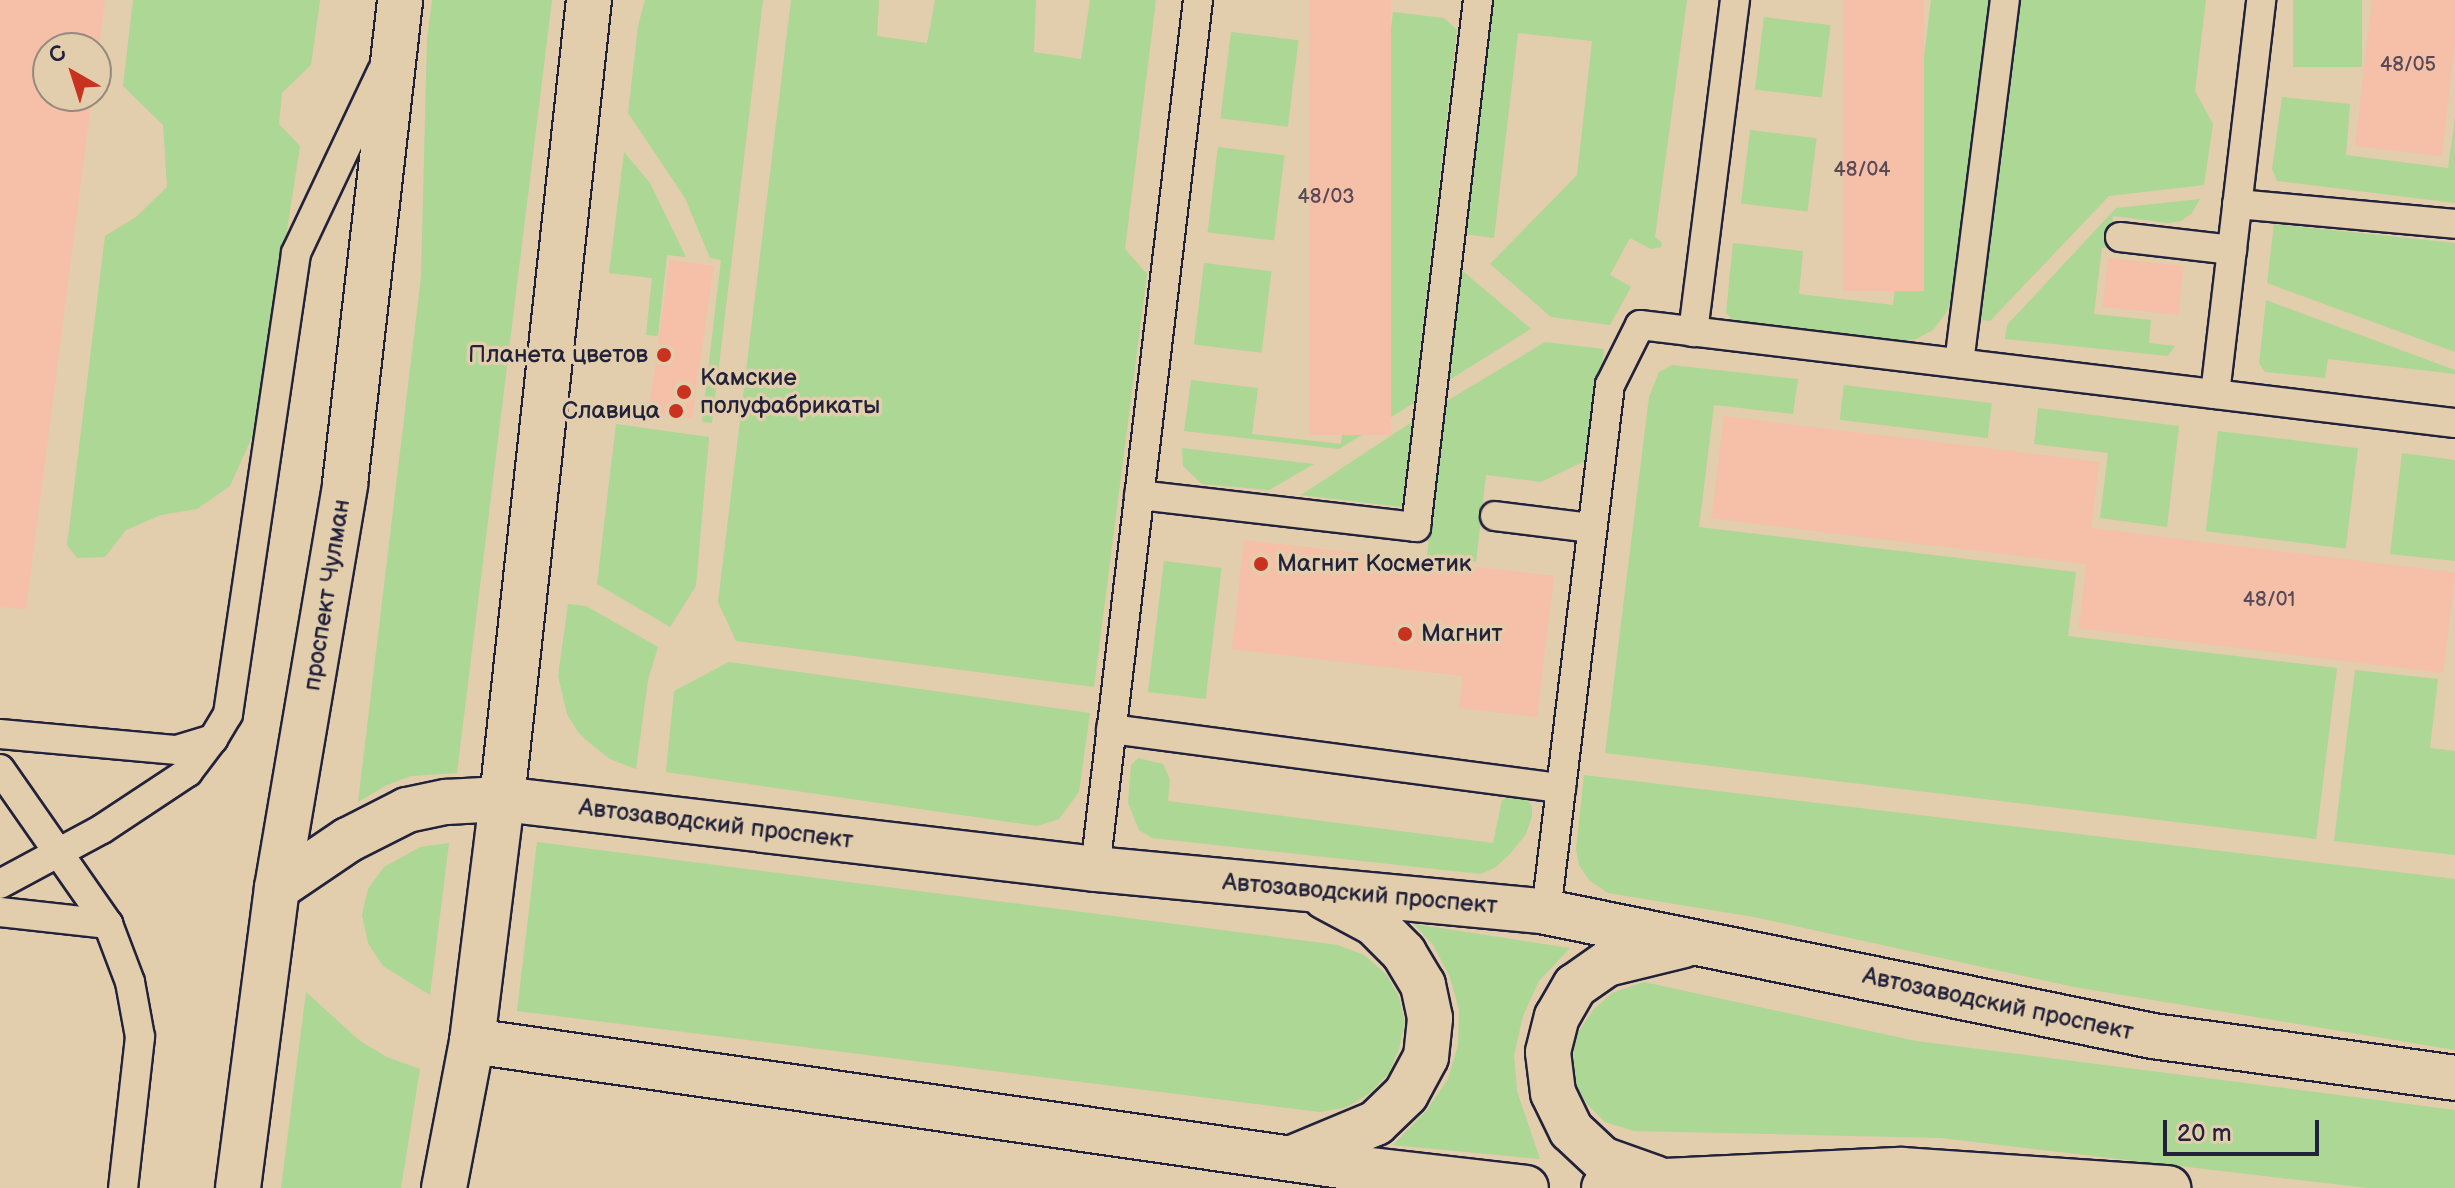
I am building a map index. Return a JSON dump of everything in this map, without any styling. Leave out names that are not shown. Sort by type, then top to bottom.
[{"type":"street","points":[[444,1188],[472,1041],[502,799],[589,0]]},
{"type":"street","name":"проспект Чулман","points":[[238,1188],[277,888],[342,511],[398,21]]},
{"type":"street","name":"Автозаводский проспект","points":[[277,888],[348,840],[407,810],[446,802],[502,799],[1095,869],[1546,912],[2153,1036],[2455,1078]]},
{"type":"street","points":[[1289,1159],[1376,1123],[1406,1094],[1426,1057],[1430,1018],[1423,985],[1404,953],[1374,923],[1306,888]]},
{"type":"street","points":[[1665,1181],[1602,1159],[1571,1130],[1553,1093],[1548,1052],[1557,1017],[1575,986],[1607,964],[1699,941]]},
{"type":"street","points":[[472,1041],[623,1066],[1289,1159],[1526,1188]]},
{"type":"street","points":[[1604,1188],[1665,1181],[1908,1179],[2168,1188]]},
{"type":"lane","points":[[1095,869],[1198,0]]},
{"type":"lane","points":[[1139,495],[1416,527],[1478,0]]},
{"type":"lane","points":[[1693,332],[1735,0]]},
{"type":"lane","points":[[1959,363],[2005,0]]},
{"type":"lane","points":[[2215,394],[2261,0]]},
{"type":"lane","points":[[0,884],[60,854],[188,772],[228,714],[296,253],[398,21]]},
{"type":"lane","points":[[2237,204],[2455,224]]},
{"type":"lane","points":[[2120,237],[2232,250]]},
{"type":"lane","points":[[1546,912],[1610,385],[1640,325],[2455,423]]},
{"type":"lane","points":[[1495,516],[1592,528]]},
{"type":"lane","points":[[1111,729],[1561,788]]},
{"type":"lane","points":[[0,734],[177,750],[213,739]]},
{"type":"lane","points":[[0,769],[108,924],[130,982],[140,1037],[123,1188]]},
{"type":"lane","points":[[0,912],[108,924]]},
{"type":"green space","points":[[133,0],[320,0],[311,65],[282,93],[279,124],[300,146],[257,426],[230,486],[197,509],[161,515],[126,530],[105,557],[77,558],[67,545],[105,236],[136,217],[167,187],[163,125],[123,86]]},
{"type":"green space","points":[[432,0],[552,0],[457,773],[411,776],[387,785],[358,802],[421,277],[427,39]]},
{"type":"green space","points":[[645,0],[763,0],[712,423],[702,422],[721,260],[710,258],[685,198],[628,113],[638,26]]},
{"type":"green space","points":[[791,0],[879,0],[877,36],[927,43],[935,0],[1036,0],[1034,52],[1081,59],[1090,0],[1156,0],[1125,249],[1147,274],[1094,687],[736,641],[718,602]]},
{"type":"green space","points":[[1493,0],[1687,0],[1655,237],[1662,243],[1661,247],[1651,249],[1630,238],[1610,275],[1631,287],[1610,325],[1551,317],[1490,264],[1577,175],[1592,41],[1518,33],[1494,238],[1465,234]]},
{"type":"green space","points":[[1931,0],[1991,0],[1954,292],[1946,313],[1933,330],[1916,339],[1894,343],[1734,321],[1726,313],[1733,243],[1803,251],[1799,294],[1893,305]]},
{"type":"green space","points":[[2021,0],[2206,0],[2195,91],[2213,124],[2204,185],[2109,196],[1990,321],[1980,320]]},
{"type":"green space","points":[[2293,0],[2362,0],[2362,67],[2293,67]]},
{"type":"green space","points":[[1393,12],[1444,18],[1457,30],[1414,403],[1339,449],[1184,431],[1191,380],[1258,388],[1252,434],[1341,444]]},
{"type":"green space","points":[[1764,17],[1831,25],[1822,98],[1755,89]]},
{"type":"green space","points":[[1231,32],[1298,40],[1288,127],[1220,118]]},
{"type":"green space","points":[[2282,97],[2350,104],[2346,155],[2448,168],[2455,117],[2455,203],[2277,181],[2272,169]]},
{"type":"green space","points":[[1750,130],[1817,138],[1807,212],[1741,203]]},
{"type":"green space","points":[[1218,147],[1285,155],[1274,241],[1208,232]]},
{"type":"green space","points":[[624,152],[650,183],[686,257],[667,255],[658,336],[646,335],[652,278],[609,273]]},
{"type":"green space","points":[[2200,199],[2192,213],[2181,221],[2168,223],[2113,216],[2109,248],[2102,248],[2094,314],[2151,320],[2149,343],[2175,346],[2168,356],[2005,339],[2007,325],[2116,208]]},
{"type":"green space","points":[[2274,224],[2455,243],[2455,352],[2267,283]]},
{"type":"green space","points":[[1204,263],[1271,271],[1261,353],[1194,344]]},
{"type":"green space","points":[[1458,267],[1531,329],[1446,382]]},
{"type":"green space","points":[[2266,300],[2455,370],[2455,374],[2328,359],[2325,378],[2265,372],[2259,363]]},
{"type":"green space","points":[[1545,342],[1604,349],[1591,458],[1541,482],[1486,475],[1476,562],[1427,556],[1445,402]]},
{"type":"green space","points":[[1672,365],[1798,379],[1793,414],[1714,405],[1699,527],[2076,572],[2068,636],[2337,668],[2316,839],[1605,753],[1649,397],[1659,372]]},
{"type":"green space","points":[[1844,385],[1992,403],[1988,438],[1840,420]]},
{"type":"green space","points":[[2038,408],[2179,426],[2167,527],[2100,518],[2108,453],[2034,444]]},
{"type":"green space","points":[[1412,422],[1402,507],[1301,495]]},
{"type":"green space","points":[[616,424],[709,437],[696,586],[670,627],[597,584]]},
{"type":"green space","points":[[2218,431],[2358,448],[2346,548],[2206,531]]},
{"type":"green space","points":[[1182,448],[1314,464],[1269,490],[1202,484],[1183,466]]},
{"type":"green space","points":[[2402,453],[2455,460],[2455,561],[2390,554]]},
{"type":"green space","points":[[1164,561],[1222,568],[1205,699],[1148,692]]},
{"type":"green space","points":[[568,604],[586,606],[658,647],[648,680],[636,769],[610,759],[592,745],[578,732],[567,714],[558,676]]},
{"type":"green space","points":[[729,662],[1090,713],[1079,792],[1059,819],[1037,826],[666,772],[674,691]]},
{"type":"green space","points":[[2355,670],[2438,679],[2430,748],[2455,751],[2455,855],[2334,841]]},
{"type":"green space","points":[[1138,758],[1163,764],[1170,779],[1168,801],[1493,843],[1502,800],[1509,797],[1526,799],[1532,806],[1532,816],[1526,834],[1510,854],[1496,867],[1481,874],[1152,838],[1139,830],[1128,803],[1131,765]]},
{"type":"green space","points":[[1584,775],[2455,879],[2455,1050],[2074,987],[1754,917],[1608,893],[1589,880],[1579,865],[1576,849]]},
{"type":"green space","points":[[537,842],[1338,945],[1364,955],[1387,975],[1399,997],[1405,1023],[1389,1073],[1370,1093],[1347,1107],[1320,1112],[517,1011]]},
{"type":"green space","points":[[449,843],[430,995],[383,966],[368,943],[362,915],[368,889],[384,867],[420,847]]},
{"type":"green space","points":[[1414,924],[1570,948],[1539,981],[1523,1016],[1514,1055],[1517,1091],[1540,1159],[1393,1145],[1426,1111],[1448,1079],[1458,1045],[1459,1010],[1450,977],[1433,945]]},
{"type":"green space","points":[[1644,982],[1916,1041],[2455,1110],[2455,1188],[2368,1188],[1941,1138],[1634,1131],[1605,1122],[1585,1102],[1571,1074],[1576,1036],[1593,1010],[1612,993]]},
{"type":"green space","points":[[306,992],[360,1041],[387,1057],[420,1069],[401,1188],[281,1188]]},
{"type":"building","points":[[0,0],[105,0],[101,32],[32,32],[32,112],[90,112],[26,609],[0,607]]},
{"type":"building","points":[[1309,0],[1391,0],[1391,435],[1309,435]]},
{"type":"building","points":[[1843,0],[1924,0],[1924,291],[1843,291]]},
{"type":"building","points":[[2372,0],[2455,0],[2455,41],[2442,156],[2355,146]]},
{"type":"building","points":[[2108,258],[2184,266],[2178,315],[2103,307]]},
{"type":"building","points":[[670,260],[714,266],[692,419],[649,413]]},
{"type":"building","points":[[1724,416],[2099,462],[2087,564],[1711,518]]},
{"type":"building","points":[[2091,528],[2455,573],[2443,673],[2079,628]]},
{"type":"building","points":[[1244,540],[1554,576],[1537,717],[1459,708],[1463,676],[1232,649]]},
{"type":"place","name":"Планета цветов","points":[[664,355]]},
{"type":"place","name":"Камские полуфабрикаты","points":[[684,392]]},
{"type":"place","name":"Славица","points":[[676,411]]},
{"type":"place","name":"Магнит Косметик","points":[[1261,564]]},
{"type":"place","name":"Магнит","points":[[1405,634]]}]
